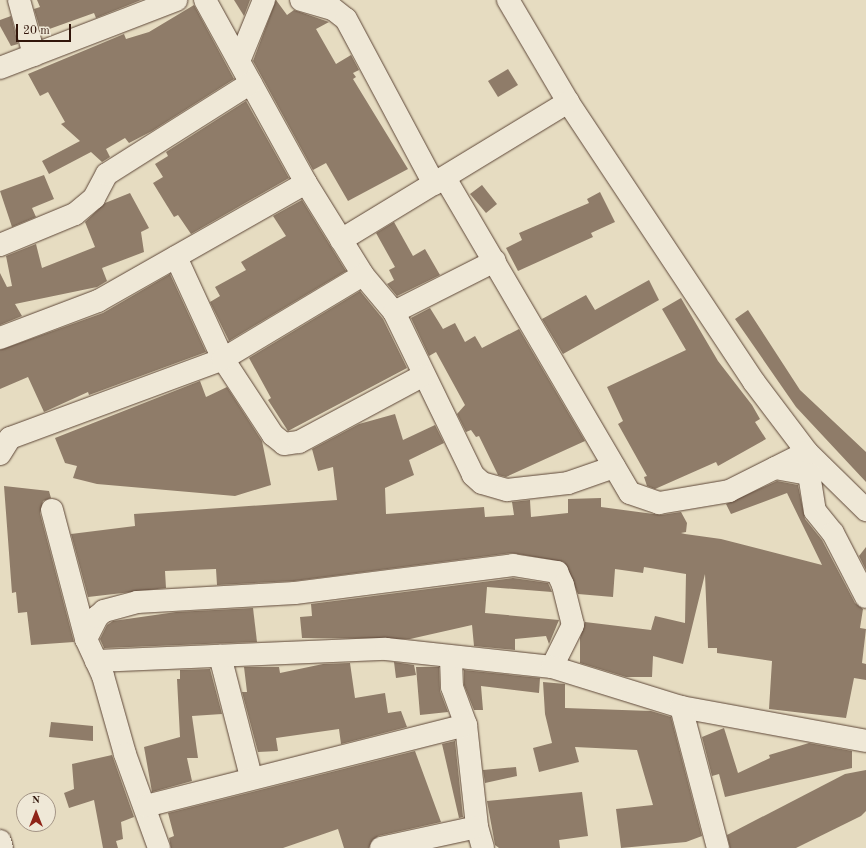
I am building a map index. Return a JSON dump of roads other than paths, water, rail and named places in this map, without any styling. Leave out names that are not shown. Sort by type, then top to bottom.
[{"type":"street","points":[[19,0],[34,55]]},
{"type":"street","points":[[205,0],[306,183],[363,275],[394,312],[422,376],[473,475],[482,483],[507,490],[568,483],[614,467]]},
{"type":"street","points":[[239,62],[264,0]]},
{"type":"street","points":[[301,0],[333,9],[346,19],[439,181],[495,261],[630,493],[659,503],[730,491],[807,452]]},
{"type":"street","points":[[508,0],[568,102],[754,382],[807,452],[866,510]]},
{"type":"street","points":[[0,68],[170,1]]},
{"type":"street","points":[[0,246],[75,214],[94,198],[107,174],[251,83]]},
{"type":"street","points":[[341,240],[568,102]]},
{"type":"street","points":[[0,338],[98,301],[306,183]]},
{"type":"street","points":[[176,257],[223,359],[273,435],[284,444],[298,442],[422,376]]},
{"type":"street","points":[[394,312],[495,261]]},
{"type":"street","points":[[0,454],[10,438],[223,359],[363,275]]},
{"type":"street","points":[[776,468],[808,474],[815,511],[834,533],[866,597]]},
{"type":"street","points":[[52,510],[86,639],[96,661],[125,754],[146,806],[159,848]]},
{"type":"street","points":[[86,639],[97,617],[104,611],[137,602],[295,593],[513,566],[557,572],[563,585],[573,625],[552,668]]},
{"type":"street","points":[[96,661],[386,649],[451,659],[552,668],[681,707],[866,741]]},
{"type":"street","points":[[220,656],[251,777]]},
{"type":"street","points":[[451,659],[452,687],[466,725],[477,827],[483,848]]},
{"type":"street","points":[[681,707],[718,848]]},
{"type":"street","points":[[146,806],[251,777],[466,725]]},
{"type":"street","points":[[381,848],[477,827]]},
{"type":"street","points":[[0,841],[2,848]]}]
